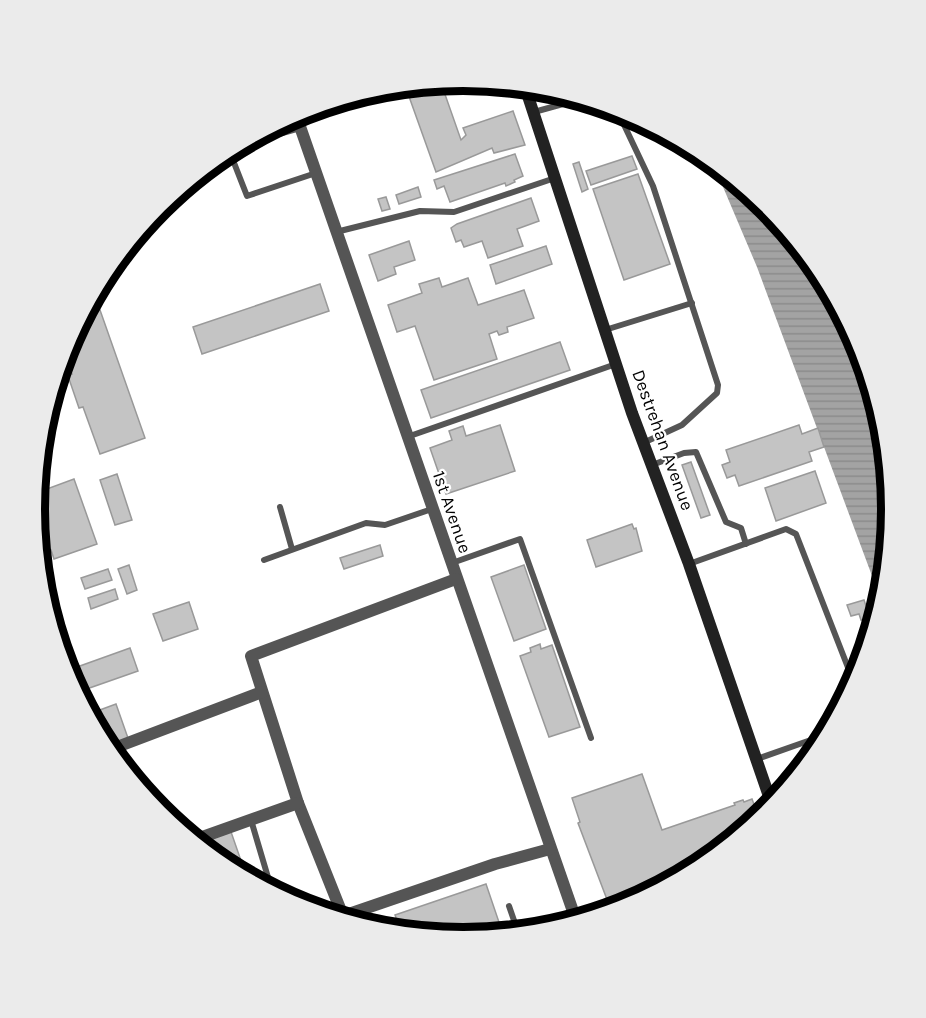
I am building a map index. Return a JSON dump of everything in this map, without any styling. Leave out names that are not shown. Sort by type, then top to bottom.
[{"type":"main road","name":"Destrehan Avenue","points":[[528,97],[643,443],[689,564],[768,795]]},
{"type":"street","name":"1st Avenue","points":[[299,125],[573,912]]},
{"type":"street","points":[[340,908],[298,804],[252,656],[456,579]]},
{"type":"street","points":[[119,746],[262,692]]},
{"type":"street","points":[[204,837],[298,804]]},
{"type":"street","points":[[353,912],[495,864],[550,849]]},
{"type":"lane","points":[[534,112],[565,104]]},
{"type":"lane","points":[[623,123],[653,186],[718,385],[717,393],[682,425],[643,443]]},
{"type":"lane","points":[[277,135],[300,128]]},
{"type":"lane","points":[[233,160],[247,196],[316,173]]},
{"type":"lane","points":[[336,232],[420,211],[454,212],[555,177]]},
{"type":"lane","points":[[605,330],[692,303]]},
{"type":"lane","points":[[406,437],[616,364]]},
{"type":"lane","points":[[652,465],[684,453],[696,452],[726,522],[741,528],[746,543]]},
{"type":"lane","points":[[280,507],[292,549]]},
{"type":"lane","points":[[264,560],[366,523],[385,525],[432,509]]},
{"type":"lane","points":[[689,564],[786,529],[796,534],[849,670]]},
{"type":"lane","points":[[451,563],[520,539],[591,738]]},
{"type":"lane","points":[[756,760],[812,740]]},
{"type":"lane","points":[[251,820],[268,879]]},
{"type":"lane","points":[[509,906],[515,923]]},
{"type":"shaded area","points":[[720,179],[759,213],[811,277],[838,324],[859,375],[873,427],[880,482],[880,536],[874,582],[757,267]]},
{"type":"building","points":[[444,92],[461,140],[466,135],[463,128],[513,111],[525,145],[494,153],[492,148],[436,172],[408,95]]},
{"type":"building","points":[[515,154],[523,176],[514,180],[515,182],[506,186],[505,183],[450,202],[444,186],[437,189],[434,180]]},
{"type":"building","points":[[632,156],[637,169],[591,185],[586,171]]},
{"type":"building","points":[[579,162],[588,189],[582,192],[573,164]]},
{"type":"building","points":[[638,174],[670,264],[624,280],[593,189]]},
{"type":"building","points":[[418,187],[421,197],[399,204],[396,195]]},
{"type":"building","points":[[386,197],[390,209],[382,211],[378,199]]},
{"type":"building","points":[[531,198],[539,221],[517,229],[523,246],[488,258],[482,241],[464,247],[461,240],[456,242],[451,228],[457,224]]},
{"type":"building","points":[[409,241],[415,260],[394,267],[396,274],[378,281],[369,255]]},
{"type":"building","points":[[546,246],[552,264],[496,284],[490,265]]},
{"type":"building","points":[[439,278],[442,287],[468,278],[478,305],[524,290],[534,318],[507,327],[508,332],[499,335],[497,331],[489,334],[497,359],[434,380],[415,326],[397,332],[388,305],[422,293],[419,284]]},
{"type":"building","points":[[320,284],[329,311],[202,354],[193,327]]},
{"type":"building","points":[[100,310],[145,438],[100,454],[83,407],[79,408],[68,376],[72,374],[71,371],[68,372],[95,312]]},
{"type":"building","points":[[560,342],[570,370],[431,418],[421,390]]},
{"type":"building","points":[[500,425],[515,471],[446,494],[430,448],[452,440],[449,431],[463,426],[466,436]]},
{"type":"building","points":[[799,425],[802,434],[818,428],[824,447],[809,452],[812,461],[739,486],[735,475],[727,478],[722,465],[730,462],[726,450]]},
{"type":"building","points":[[691,462],[710,515],[701,518],[682,465]]},
{"type":"building","points":[[815,471],[826,503],[776,521],[765,488]]},
{"type":"building","points":[[117,474],[132,520],[115,525],[100,480]]},
{"type":"building","points":[[74,479],[97,544],[54,559],[51,550],[48,551],[46,489]]},
{"type":"building","points":[[632,524],[634,529],[636,528],[642,551],[596,567],[587,540]]},
{"type":"building","points":[[380,545],[383,556],[344,569],[340,558]]},
{"type":"building","points":[[129,565],[137,590],[127,594],[118,569]]},
{"type":"building","points":[[524,565],[546,629],[514,641],[491,577]]},
{"type":"building","points":[[108,569],[112,580],[85,589],[81,578]]},
{"type":"building","points":[[115,589],[118,599],[91,609],[88,598]]},
{"type":"building","points":[[864,600],[868,612],[866,619],[861,620],[859,614],[851,616],[847,605]]},
{"type":"building","points":[[189,602],[198,629],[163,641],[153,614]]},
{"type":"building","points":[[540,644],[541,649],[552,645],[580,727],[549,737],[520,656],[531,652],[530,648]]},
{"type":"building","points":[[130,648],[138,671],[86,689],[76,667]]},
{"type":"building","points":[[116,704],[129,741],[117,744],[97,711]]},
{"type":"building","points":[[642,774],[662,830],[735,805],[734,803],[743,800],[744,802],[752,799],[755,808],[695,857],[648,884],[608,901],[578,823],[580,822],[572,798]]},
{"type":"building","points":[[230,829],[242,864],[209,841],[207,837]]},
{"type":"building","points":[[486,884],[500,925],[436,926],[397,921],[395,915]]}]
